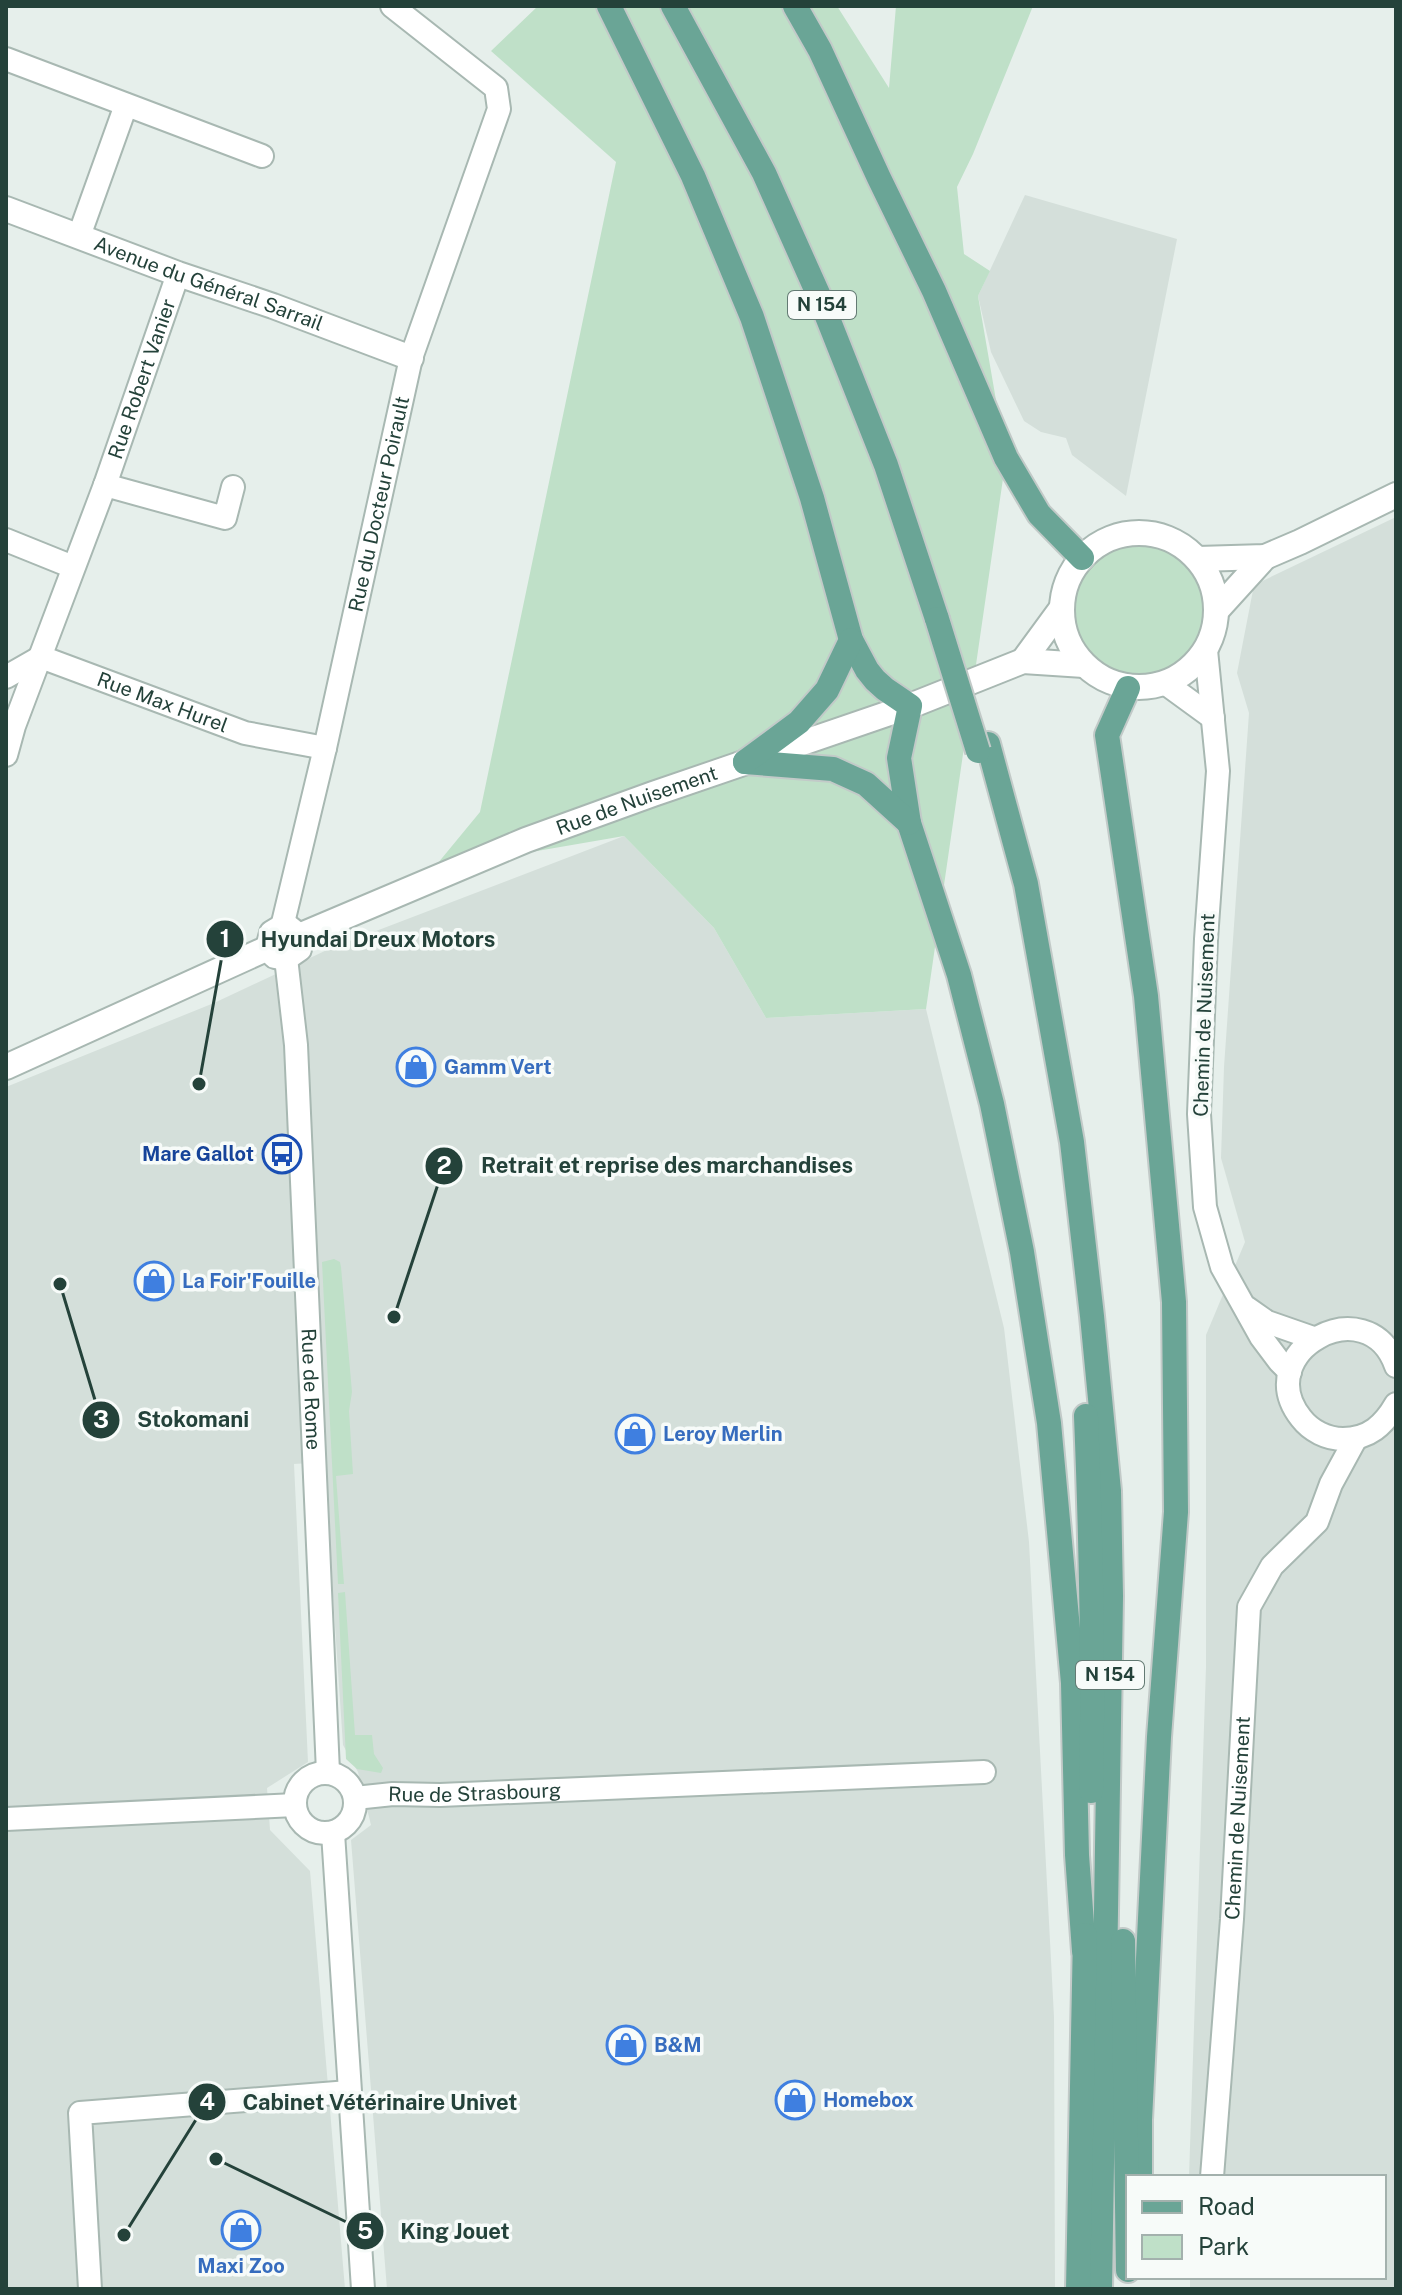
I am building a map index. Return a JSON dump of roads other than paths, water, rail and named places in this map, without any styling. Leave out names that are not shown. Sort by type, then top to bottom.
[{"type":"main road","points":[[609,6],[693,176],[752,317],[812,498],[851,640],[875,680],[910,706],[899,758],[909,823],[959,975],[992,1104],[1022,1252],[1049,1423],[1073,1683],[1077,1855],[1084,1951]]},
{"type":"main road","name":"N 154","points":[[673,6],[764,173],[819,296],[942,618]]},
{"type":"main road","name":"N 154","points":[[687,6],[783,187],[840,316],[892,450],[1026,884],[1072,1142],[1109,1491],[1111,1596],[1100,2289]]},
{"type":"main road","points":[[795,6],[820,50],[934,291],[1006,458],[1039,514],[1082,558]]},
{"type":"main road","points":[[745,762],[799,722],[827,690],[851,640]]},
{"type":"main road","points":[[1128,688],[1107,735],[1146,996],[1174,1302],[1176,1497],[1159,1737],[1140,2175]]},
{"type":"main road","name":"N 154","points":[[983,747],[1014,894],[1053,1109],[1072,1252],[1085,1399],[1092,1551],[1093,1688],[1084,1951],[1078,2289]]},
{"type":"main road","points":[[745,762],[833,769],[866,784],[909,823]]},
{"type":"main road","points":[[1072,1142],[1093,1221],[1121,1483],[1124,1616],[1120,1807],[1126,2175]]},
{"type":"street","name":"Rue du Docteur Poirault","points":[[290,931],[325,748],[411,358],[499,109],[496,88],[392,6]]},
{"type":"street","points":[[6,59],[262,156]]},
{"type":"street","points":[[79,236],[126,105]]},
{"type":"street","name":"Avenue du Général Sarrail","points":[[6,209],[411,358]]},
{"type":"street","name":"Rue Robert Vanier","points":[[6,755],[178,274]]},
{"type":"street","name":"Rue Robert Vanier","points":[[105,485],[225,518],[233,487]]},
{"type":"street","points":[[1198,559],[1265,557],[1396,495]]},
{"type":"street","points":[[1127,533],[1153,533],[1178,542],[1198,559],[1209,574],[1217,610],[1214,632],[1206,650],[1191,669],[1165,683],[1128,688],[1104,680],[1084,665],[1072,649],[1064,630],[1061,609],[1071,573],[1082,558],[1102,542],[1127,533]]},
{"type":"street","points":[[6,540],[73,567]]},
{"type":"street","points":[[1217,610],[1265,557]]},
{"type":"street","points":[[1023,661],[1061,609]]},
{"type":"street","name":"Chemin de Nuisement","points":[[1206,650],[1218,771],[1206,939],[1199,1114],[1205,1207],[1222,1267],[1261,1337],[1290,1372]]},
{"type":"street","points":[[6,677],[41,657]]},
{"type":"street","name":"Rue Max Hurel","points":[[41,657],[245,733],[325,748]]},
{"type":"street","name":"Rue de Nuisement","points":[[290,931],[526,840],[910,706],[1023,661],[1084,665]]},
{"type":"street","points":[[1165,683],[1213,718]]},
{"type":"street","points":[[6,1067],[277,953],[272,933],[290,931]]},
{"type":"street","name":"Rue de Rome","points":[[277,953],[296,1045],[328,1772]]},
{"type":"street","points":[[1243,1305],[1267,1322],[1313,1338]]},
{"type":"street","points":[[1396,1366],[1384,1346],[1372,1336],[1358,1330],[1342,1329],[1313,1338],[1303,1347],[1290,1372],[1289,1387],[1292,1403],[1310,1428],[1339,1440],[1387,1429],[1396,1404]]},
{"type":"street","name":"Chemin de Nuisement","points":[[1323,1435],[1331,1484]]},
{"type":"street","name":"Chemin de Nuisement","points":[[1212,2175],[1232,1919],[1249,1607],[1272,1566],[1317,1522],[1331,1484],[1356,1438]]},
{"type":"street","points":[[328,1772],[347,1782],[355,1798],[349,1822],[333,1833],[323,1834],[305,1826],[298,1818],[295,1805],[302,1783],[316,1774],[328,1772]]},
{"type":"street","name":"Rue de Strasbourg","points":[[355,1798],[393,1794],[440,1795],[984,1772]]},
{"type":"street","points":[[6,1819],[295,1805]]},
{"type":"street","points":[[333,1833],[363,2289]]},
{"type":"street","points":[[90,2289],[80,2113],[349,2092]]},
{"type":"place","name":"Gamm Vert","points":[[416,1067]]},
{"type":"place","name":"Hyundai Dreux Motors","points":[[199,1084]]},
{"type":"place","name":"Mare Gallot","points":[[282,1154]]},
{"type":"place","name":"La Foir'Fouille","points":[[154,1281]]},
{"type":"place","name":"Stokomani","points":[[60,1284]]},
{"type":"place","name":"Retrait et reprise des marchandises","points":[[394,1317]]},
{"type":"place","name":"Leroy Merlin","points":[[635,1434]]},
{"type":"place","name":"B&M","points":[[626,2045]]},
{"type":"place","name":"Homebox","points":[[795,2100]]},
{"type":"place","name":"King Jouet","points":[[216,2159]]},
{"type":"place","name":"Maxi Zoo","points":[[241,2230]]},
{"type":"place","name":"Cabinet Vétérinaire Univet","points":[[124,2235]]}]
